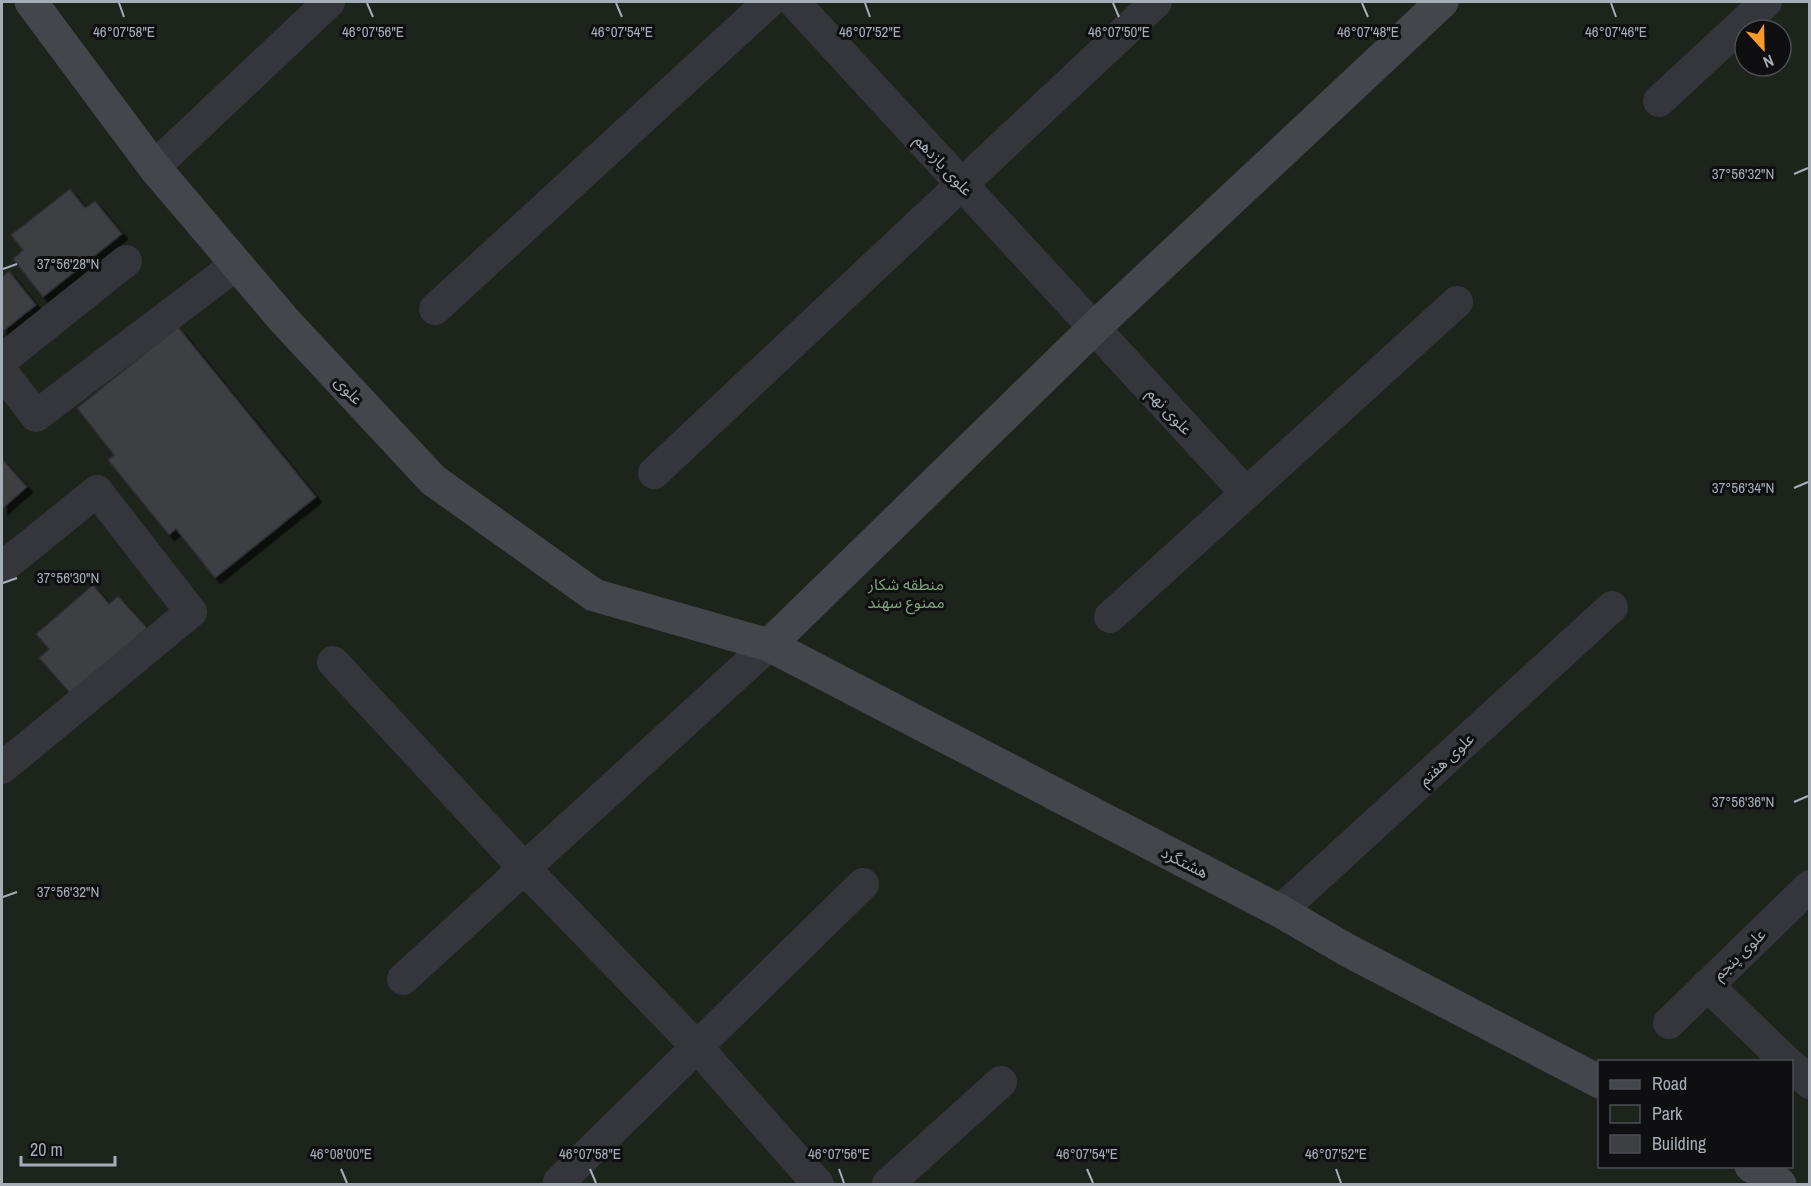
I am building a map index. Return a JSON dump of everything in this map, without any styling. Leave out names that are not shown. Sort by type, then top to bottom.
[{"type":"street","name":"علوی","points":[[31,2],[154,167],[284,320],[433,480],[594,595],[769,645]]},
{"type":"street","points":[[154,167],[329,2]]},
{"type":"street","points":[[435,309],[769,2]]},
{"type":"street","name":"علوی یازدهم","points":[[794,2],[1094,328]]},
{"type":"street","points":[[654,473],[1155,2]]},
{"type":"street","points":[[403,979],[523,867],[769,645],[1094,328],[1442,2]]},
{"type":"street","points":[[1659,101],[1766,2]]},
{"type":"street","points":[[2,360],[126,261]]},
{"type":"street","points":[[2,372],[36,416],[237,264]]},
{"type":"street","points":[[1110,617],[1457,302]]},
{"type":"street","name":"علوی نهم","points":[[1094,328],[1246,493]]},
{"type":"street","points":[[2,768],[191,612],[98,491],[3,567]]},
{"type":"street","name":"علوی هفتم","points":[[1281,911],[1612,607]]},
{"type":"street","name":"هشتگرد","points":[[769,645],[1281,911],[1347,950],[1598,1081]]},
{"type":"street","points":[[333,662],[523,867],[696,1046],[818,1185]]},
{"type":"street","points":[[559,1182],[863,884]]},
{"type":"street","name":"علوی پنجم","points":[[1669,1023],[1809,886]]},
{"type":"street","points":[[1707,985],[1785,1060]]},
{"type":"street","points":[[1793,1068],[1809,1083]]},
{"type":"street","points":[[888,1185],[1001,1082]]},
{"type":"street","points":[[1753,1168],[1780,1185]]},
{"type":"green space","name":"منطقه شکار ممنوع سهند","points":[[2,2],[1809,2],[1809,1184],[2,1184]]},
{"type":"building","points":[[70,189],[85,208],[95,201],[122,234],[43,297],[13,259],[23,250],[11,235]]},
{"type":"building","points":[[9,271],[36,305],[2,332],[2,277]]},
{"type":"building","points":[[178,327],[316,497],[215,578],[176,529],[169,535],[108,460],[114,455],[77,408]]},
{"type":"building","points":[[2,459],[27,487],[2,509]]},
{"type":"building","points":[[93,585],[109,604],[118,596],[147,628],[71,694],[39,658],[49,649],[36,634]]}]
